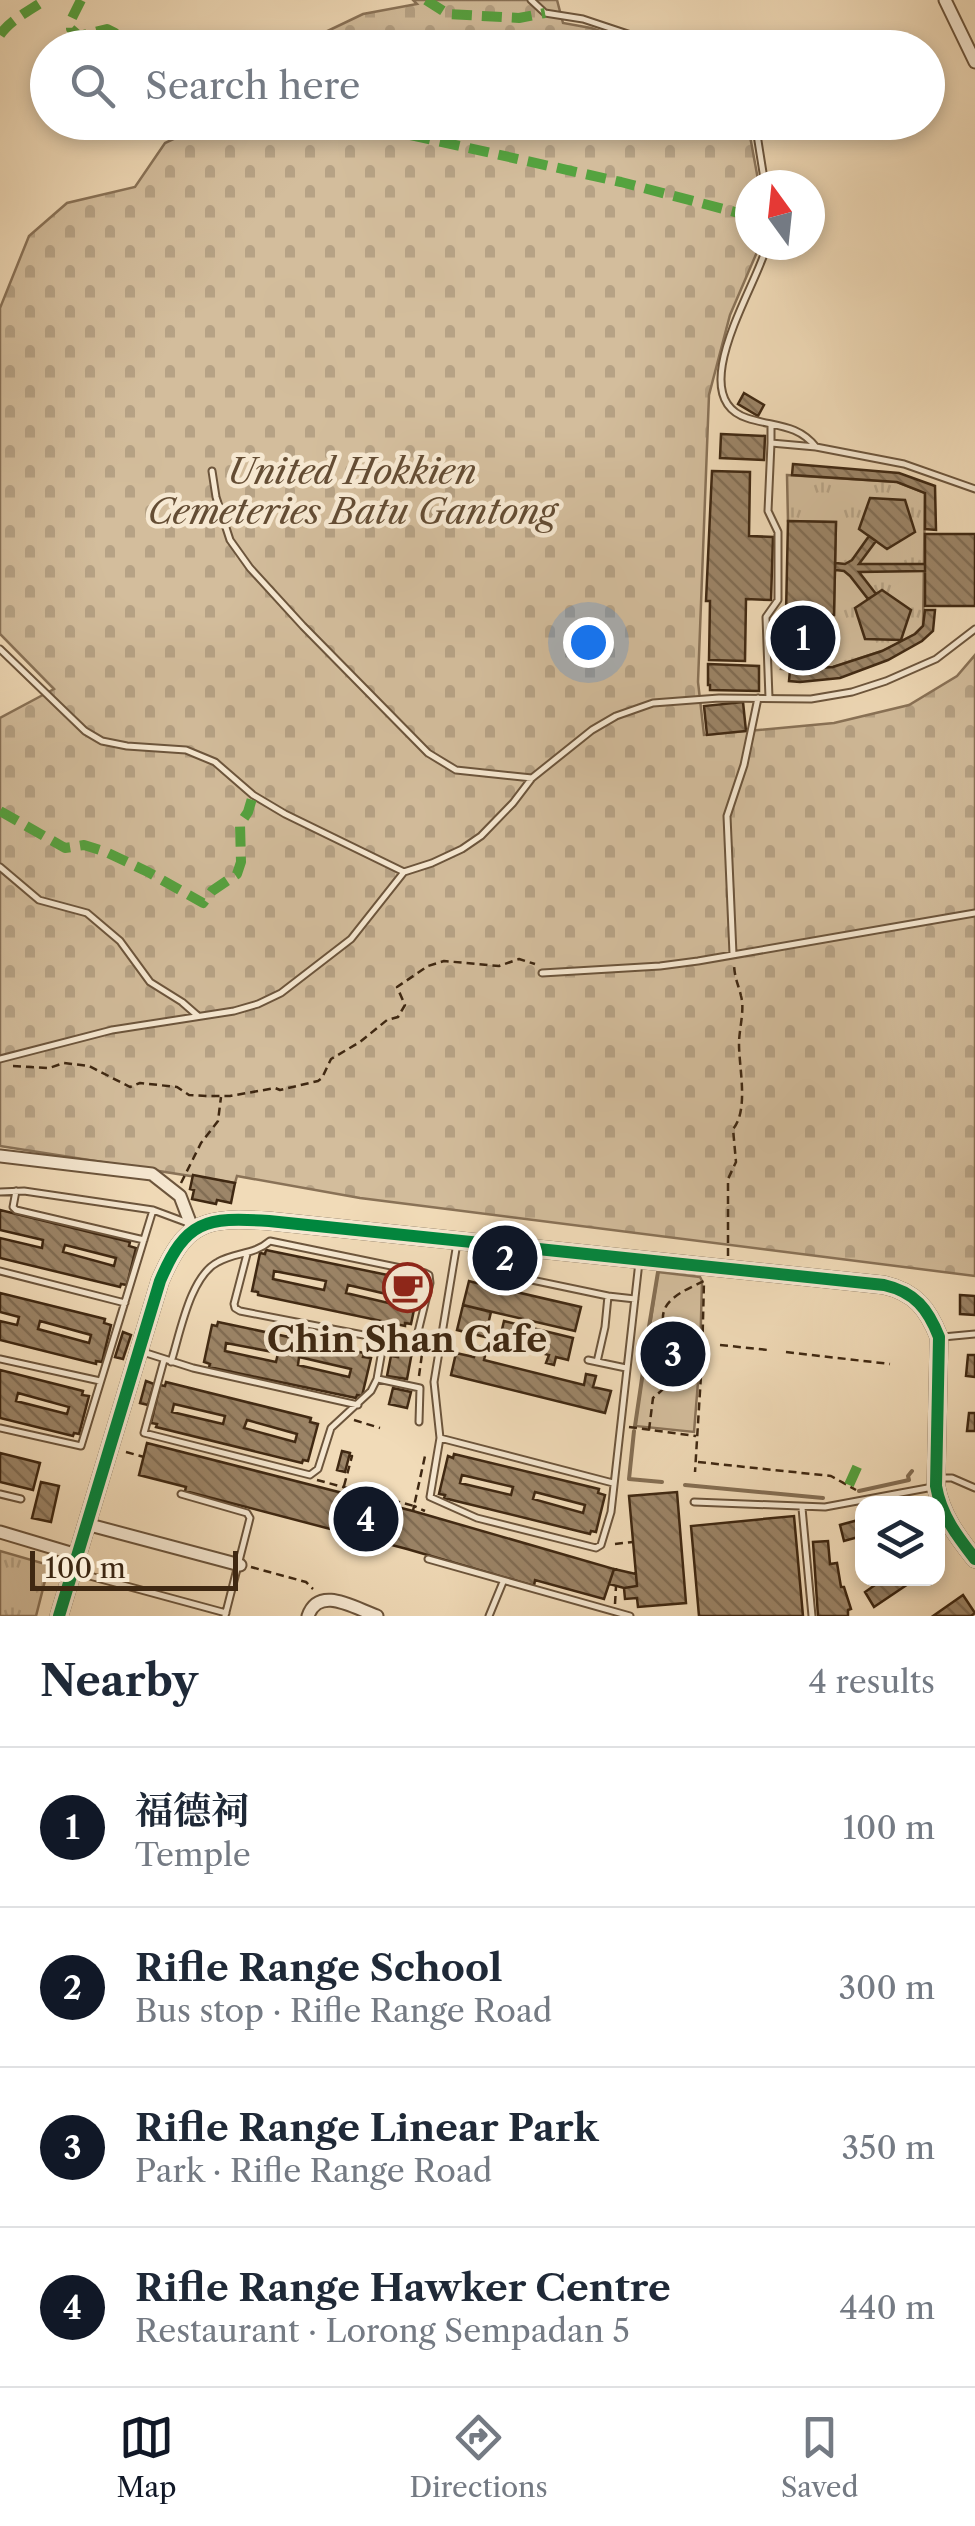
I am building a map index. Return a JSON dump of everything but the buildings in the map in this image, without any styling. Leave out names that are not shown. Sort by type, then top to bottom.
[{"type":"street","points":[[945,0],[975,62]]},
{"type":"street","points":[[0,1156],[143,1172],[159,1178],[177,1193],[192,1227]]},
{"type":"street","points":[[59,1616],[170,1256],[192,1227],[228,1220],[272,1221],[898,1288],[918,1300],[940,1337],[935,1482],[940,1508],[975,1559]]},
{"type":"street","points":[[86,1524],[240,1564]]},
{"type":"street","points":[[0,1532],[77,1554]]},
{"type":"street","points":[[308,1616],[319,1600],[329,1599],[377,1616]]},
{"type":"lane","points":[[531,0],[545,13],[583,19],[616,30]]},
{"type":"lane","points":[[758,140],[763,170]]},
{"type":"lane","points":[[762,260],[730,334],[721,376],[722,392],[732,411],[750,420],[807,435],[816,446]]},
{"type":"lane","points":[[769,698],[766,617],[778,600],[778,532],[768,511],[770,424]]},
{"type":"lane","points":[[771,443],[816,446],[904,464],[975,489]]},
{"type":"lane","points":[[212,471],[230,540],[250,568],[428,752],[456,770],[532,778]]},
{"type":"lane","points":[[3,1061],[112,1030],[234,1011],[280,993],[351,939],[404,872],[432,863],[480,836],[532,778],[616,716],[653,704],[811,699],[852,692],[936,658],[975,629]]},
{"type":"lane","points":[[0,649],[85,731],[102,741],[186,750],[215,762],[253,795],[285,814],[404,872]]},
{"type":"lane","points":[[733,954],[727,816],[744,765],[758,698]]},
{"type":"lane","points":[[0,867],[39,900],[87,913],[120,941],[150,982],[198,1016]]},
{"type":"lane","points":[[542,973],[660,966],[975,914]]},
{"type":"lane","points":[[16,1191],[16,1210],[144,1240]]},
{"type":"lane","points":[[0,1192],[153,1210],[192,1227]]},
{"type":"lane","points":[[0,1428],[81,1446],[153,1210]]},
{"type":"lane","points":[[272,1221],[270,1241],[260,1250],[219,1261],[202,1277],[144,1433],[313,1474],[318,1470],[332,1428],[371,1391],[384,1339]]},
{"type":"lane","points":[[458,1240],[434,1389],[440,1438],[430,1497],[477,1518],[596,1548],[602,1542],[611,1512],[640,1259]]},
{"type":"lane","points":[[270,1241],[429,1275],[416,1340]]},
{"type":"lane","points":[[247,1254],[234,1304],[237,1310],[384,1339],[441,1343]]},
{"type":"lane","points":[[484,1270],[634,1299]]},
{"type":"lane","points":[[0,1271],[125,1303]]},
{"type":"lane","points":[[597,1362],[608,1296]]},
{"type":"lane","points":[[940,1337],[975,1334]]},
{"type":"lane","points":[[138,1351],[358,1404]]},
{"type":"lane","points":[[0,1359],[101,1381]]},
{"type":"lane","points":[[588,1360],[626,1368]]},
{"type":"lane","points":[[377,1379],[420,1388],[419,1422]]},
{"type":"lane","points":[[440,1438],[613,1483]]},
{"type":"lane","points":[[878,1496],[952,1478],[975,1488]]},
{"type":"lane","points":[[0,1494],[21,1499]]},
{"type":"lane","points":[[72,1572],[226,1615],[249,1516],[181,1494]]},
{"type":"lane","points":[[694,1502],[825,1508],[855,1502]]},
{"type":"lane","points":[[802,1508],[812,1616]]},
{"type":"lane","points":[[428,1559],[630,1616]]},
{"type":"lane","points":[[490,1616],[503,1582]]},
{"type":"path","points":[[728,1268],[728,1179],[736,1162],[734,1130],[740,1122],[742,1076],[738,1047],[742,997],[735,984],[733,954]]},
{"type":"path","points":[[3,1061],[14,1067],[89,1066],[130,1087],[140,1083],[178,1086],[189,1095],[280,1090],[318,1081],[330,1059],[387,1020],[398,1017],[405,1005],[397,987],[428,966],[444,961],[499,966],[519,959],[534,963],[542,973]]},
{"type":"path","points":[[177,1193],[201,1143],[218,1121],[221,1096]]},
{"type":"path","points":[[682,1353],[664,1325],[666,1306],[670,1299],[704,1281],[695,1472]]},
{"type":"path","points":[[664,1325],[653,1334],[654,1354],[656,1372],[670,1384]]},
{"type":"path","points":[[649,1430],[654,1398],[676,1375],[682,1353],[702,1344]]},
{"type":"path","points":[[720,1345],[768,1350]]},
{"type":"path","points":[[418,1349],[422,1353],[418,1379]]},
{"type":"path","points":[[786,1352],[890,1364]]},
{"type":"path","points":[[647,1354],[654,1354]]},
{"type":"path","points":[[356,1422],[380,1428]]},
{"type":"path","points":[[628,1427],[697,1436]]},
{"type":"path","points":[[108,1447],[144,1457]]},
{"type":"path","points":[[343,1488],[350,1456]]},
{"type":"path","points":[[413,1509],[424,1456]]},
{"type":"path","points":[[696,1461],[831,1476],[856,1489],[857,1496]]},
{"type":"path","points":[[322,1483],[425,1511]]},
{"type":"path","points":[[615,1544],[633,1542]]},
{"type":"path","points":[[240,1564],[306,1582],[319,1600]]},
{"type":"path","points":[[614,1607],[616,1586]]},
{"type":"green space","points":[[413,0],[557,0],[563,23],[597,30],[330,30],[363,14],[417,4]]},
{"type":"green space","name":"United Hokkien Cemeteries Batu Gantong","points":[[171,140],[751,140],[756,170],[735,170],[735,260],[754,260],[730,315],[709,395],[698,682],[704,735],[834,723],[909,705],[957,676],[975,655],[975,1276],[360,1198],[237,1176],[235,1183],[0,1146],[0,718],[54,689],[0,634],[0,308],[29,236],[67,203],[135,187],[165,143]]},
{"type":"green space","points":[[787,475],[897,482],[925,493],[923,626],[915,634],[882,651],[833,667],[781,669],[786,614],[834,615],[836,522],[788,521]]},
{"type":"green space","points":[[658,1272],[700,1277],[702,1281],[694,1432],[635,1426]]},
{"type":"green space","points":[[0,1551],[49,1565],[36,1616],[0,1616]]},
{"type":"waterway","points":[[645,1351],[658,1272]]},
{"type":"waterway","points":[[635,1426],[645,1358]]},
{"type":"waterway","points":[[634,1431],[629,1479],[662,1482]]},
{"type":"waterway","points":[[859,1491],[909,1480],[912,1471]]},
{"type":"waterway","points":[[685,1485],[823,1498]]},
{"type":"marked path","points":[[0,35],[14,20],[45,0]]},
{"type":"marked path","points":[[72,30],[71,20],[81,0]]},
{"type":"marked path","points":[[426,0],[448,14],[519,18],[545,13]]},
{"type":"marked path","points":[[103,30],[109,30]]},
{"type":"marked path","points":[[433,140],[735,212]]},
{"type":"marked path","points":[[0,811],[65,848],[84,845],[106,852],[203,903],[212,891],[237,874],[241,862],[240,824],[253,795]]},
{"type":"marked path","points":[[849,1485],[858,1465]]},
{"type":"cycle path","points":[[59,1616],[160,1281],[189,1234],[213,1222],[229,1220],[884,1285],[904,1292],[925,1310],[939,1337],[936,1486],[946,1516],[975,1559]]},
{"type":"place","name":"福德祠","points":[[803,638]]},
{"type":"place","name":"Rifle Range School","points":[[505,1258]]},
{"type":"place","name":"Chin Shan Cafe","points":[[407,1288]]},
{"type":"place","name":"Rifle Range Linear Park","points":[[673,1354]]},
{"type":"place","name":"Rifle Range Hawker Centre","points":[[366,1519]]}]
